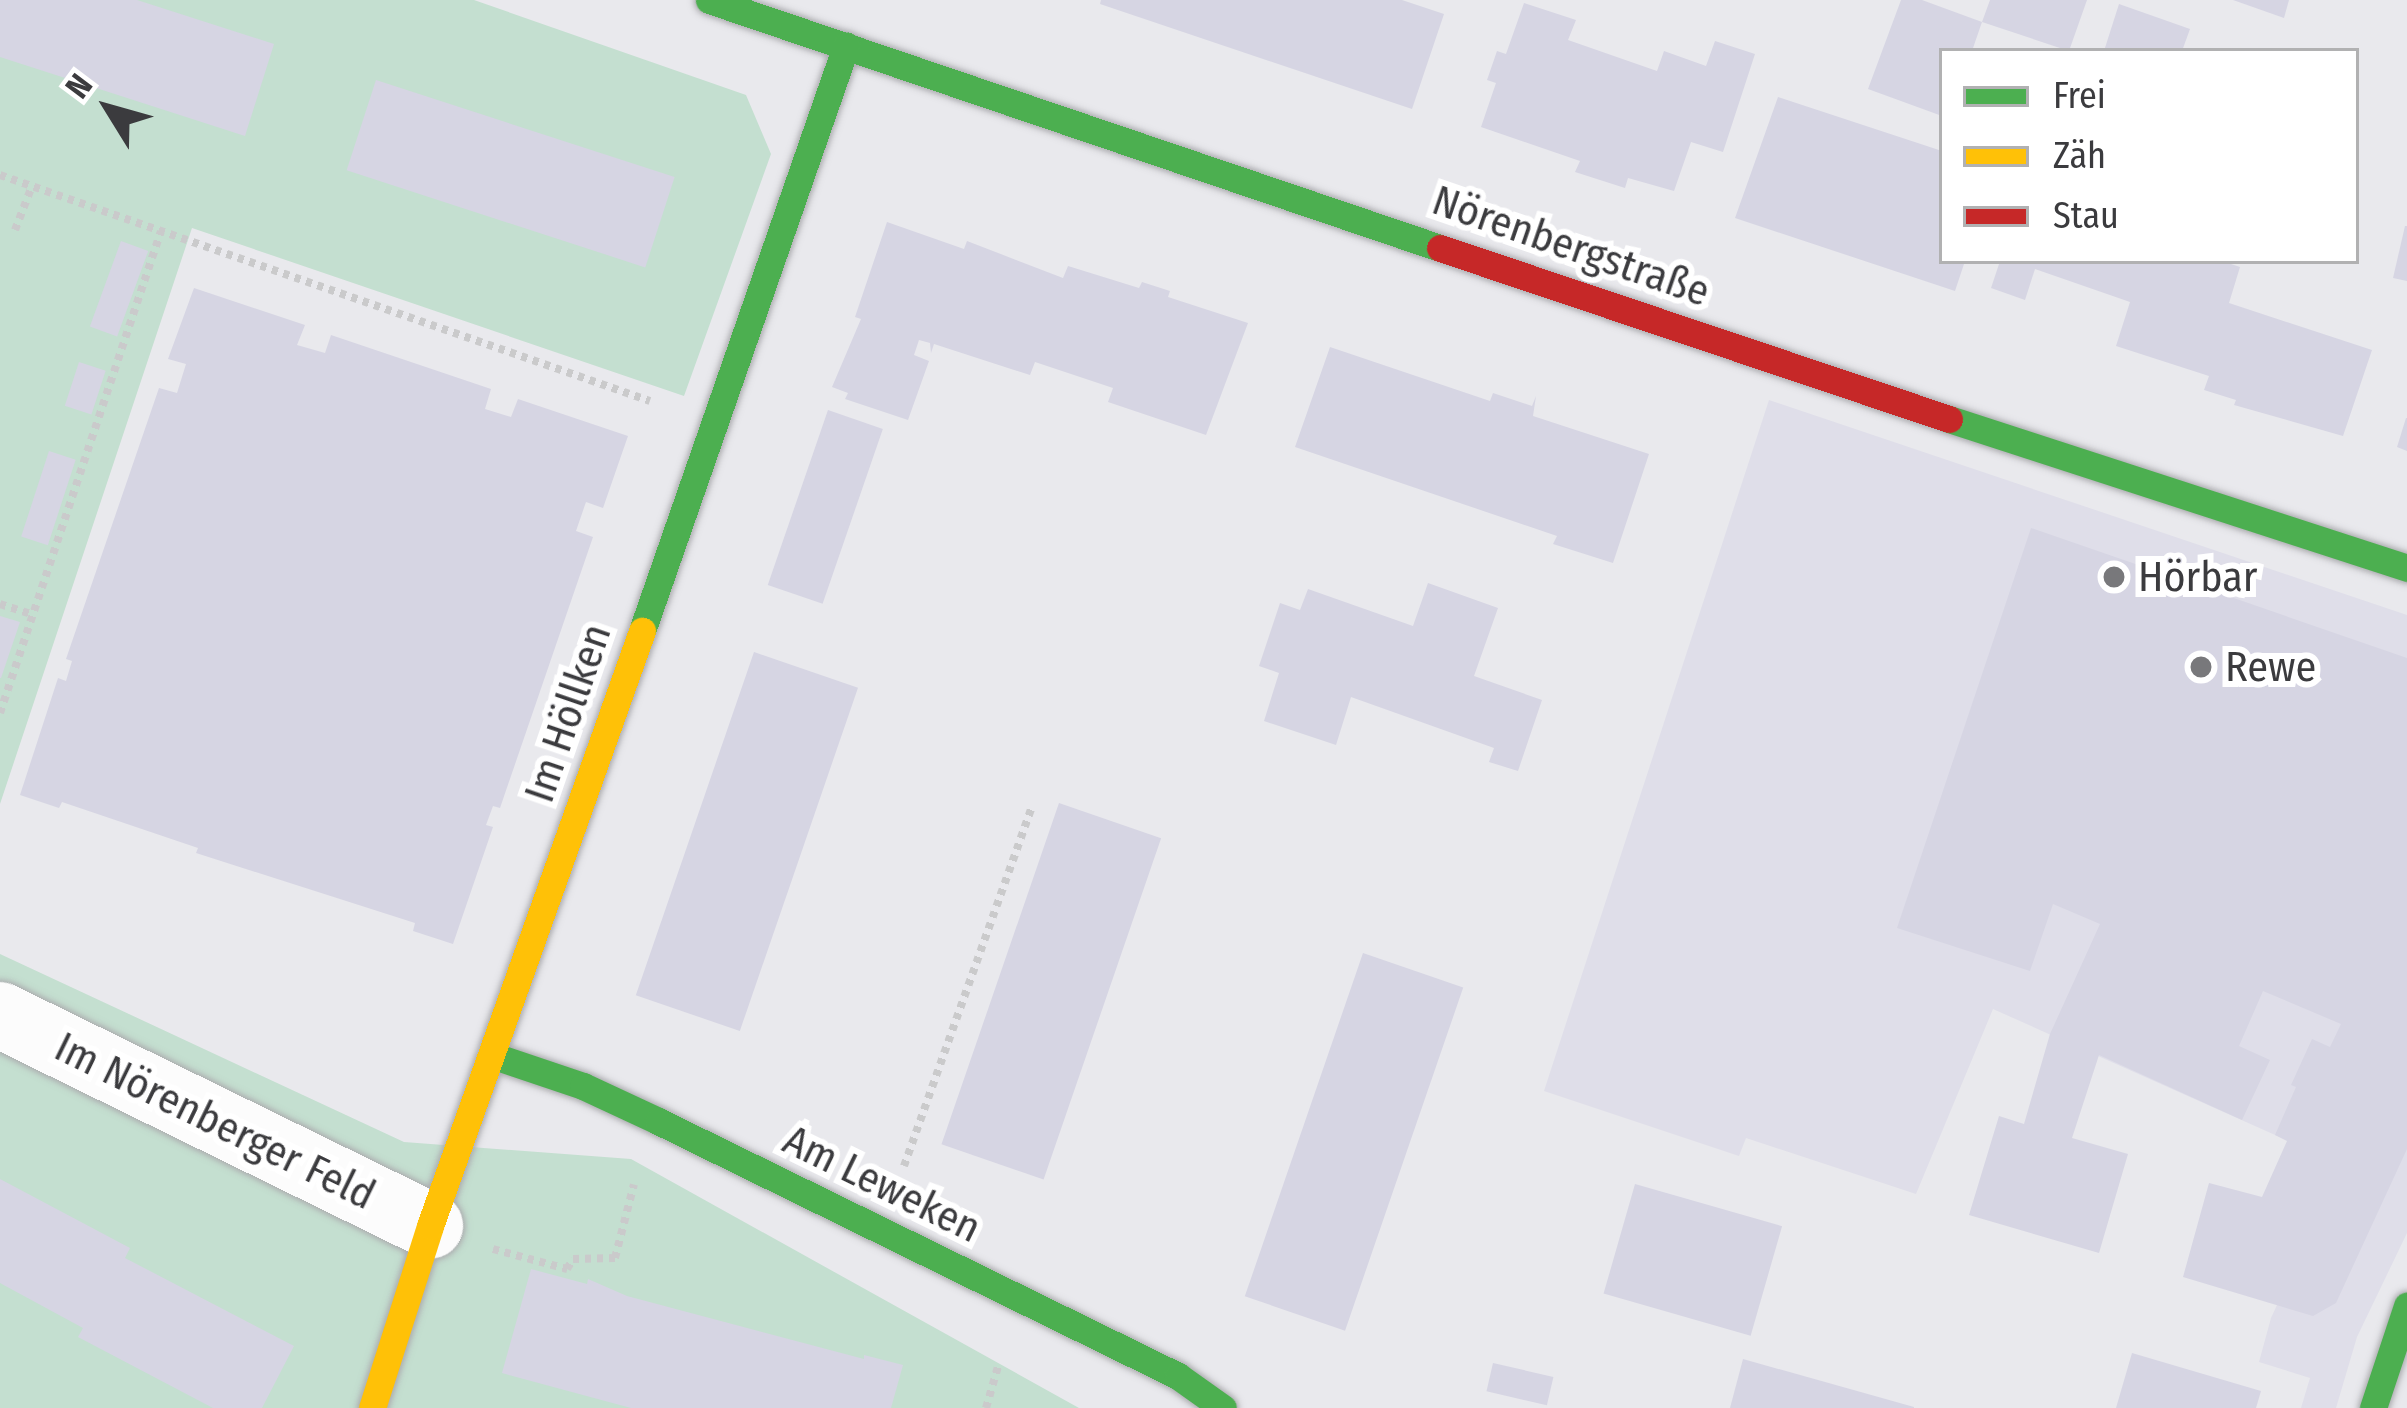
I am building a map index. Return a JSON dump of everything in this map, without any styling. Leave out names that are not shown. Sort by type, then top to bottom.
[{"type":"street","name":"Nörenbergstraße","points":[[709,0],[1811,374],[2407,568]]},
{"type":"street","name":"Im Höllken","points":[[372,1408],[430,1226],[494,1056],[846,46]]},
{"type":"street","name":"Im Nörenberger Feld","points":[[0,1016],[430,1226]]},
{"type":"street","name":"Am Leweken","points":[[494,1056],[583,1086],[658,1121],[1178,1376],[1223,1408]]},
{"type":"street","points":[[2373,1408],[2407,1306]]},
{"type":"path","points":[[0,175],[714,423]]},
{"type":"path","points":[[14,230],[32,186]]},
{"type":"path","points":[[0,713],[161,231]]},
{"type":"path","points":[[0,604],[33,615]]},
{"type":"path","points":[[881,1230],[1030,809]]},
{"type":"path","points":[[430,1226],[567,1269],[573,1259],[616,1258],[636,1173],[658,1121]]},
{"type":"shaded area","points":[[1769,400],[2407,615],[2407,1233],[2357,1337],[2336,1408],[2301,1408],[2310,1378],[2259,1362],[2271,1318],[2342,1165],[1993,1009],[1916,1194],[1746,1138],[1739,1156],[1544,1091]]},
{"type":"green space","points":[[0,0],[474,0],[746,95],[771,154],[684,396],[192,228],[0,804]]},
{"type":"green space","points":[[0,954],[404,1142],[631,1159],[1079,1408],[0,1408]]},
{"type":"building","points":[[0,0],[137,0],[274,44],[245,136],[0,57]]},
{"type":"building","points":[[1101,0],[1402,0],[1444,14],[1412,109],[1100,4]]},
{"type":"building","points":[[1901,0],[1922,0],[1982,22],[1973,48],[1939,48],[1939,115],[1868,89]]},
{"type":"building","points":[[1990,0],[2087,0],[2070,48],[1982,22]]},
{"type":"building","points":[[2233,0],[2289,0],[2284,18]]},
{"type":"building","points":[[1524,3],[1576,20],[1568,40],[1657,71],[1664,51],[1706,66],[1715,41],[1755,54],[1723,152],[1691,142],[1674,191],[1628,178],[1625,188],[1575,172],[1580,161],[1481,127],[1496,83],[1487,80],[1497,51],[1506,54]]},
{"type":"building","points":[[2119,4],[2190,29],[2183,48],[2105,48]]},
{"type":"building","points":[[376,80],[675,177],[645,267],[347,170]]},
{"type":"building","points":[[1778,97],[1939,150],[1939,264],[1964,264],[1955,291],[1735,218]]},
{"type":"building","points":[[887,222],[964,249],[967,241],[1063,278],[1068,266],[1139,288],[1142,282],[1170,291],[1168,297],[1248,323],[1206,435],[1108,402],[1113,388],[1035,362],[1030,375],[934,344],[931,353],[930,343],[919,340],[914,355],[929,361],[908,420],[845,399],[848,393],[832,387],[861,319],[855,317]]},
{"type":"building","points":[[2407,226],[2407,281],[2393,278]]},
{"type":"building","points":[[121,241],[148,251],[117,336],[90,327]]},
{"type":"building","points":[[1999,264],[2231,264],[2240,267],[2229,303],[2372,350],[2343,436],[2234,405],[2236,400],[2204,390],[2209,376],[2116,346],[2130,302],[2035,269],[2025,300],[1991,288]]},
{"type":"building","points":[[194,288],[305,325],[297,345],[325,353],[331,335],[491,389],[485,409],[511,417],[518,399],[628,436],[603,508],[586,502],[576,531],[593,537],[500,808],[493,806],[486,825],[493,827],[453,944],[413,931],[415,923],[196,853],[198,848],[62,802],[59,808],[20,795],[58,678],[66,681],[72,661],[66,659],[159,388],[177,393],[186,364],[168,359]]},
{"type":"building","points":[[1330,347],[1490,401],[1493,393],[1532,406],[1536,396],[1533,416],[1649,454],[1613,563],[1553,544],[1557,536],[1295,447]]},
{"type":"building","points":[[79,362],[106,371],[91,414],[65,406]]},
{"type":"building","points":[[828,410],[883,429],[823,604],[768,585]]},
{"type":"building","points":[[2407,418],[2407,451],[2397,447]]},
{"type":"building","points":[[49,451],[76,460],[48,545],[21,537]]},
{"type":"building","points":[[2031,528],[2407,658],[2407,1149],[2336,1303],[2313,1316],[2183,1277],[2209,1183],[2262,1197],[2287,1141],[2275,1135],[2312,1039],[2330,1047],[2341,1024],[2263,991],[2239,1046],[2270,1060],[2242,1120],[2099,1055],[2072,1138],[2128,1154],[2099,1253],[1969,1215],[1999,1116],[2024,1124],[2050,1034],[2100,924],[2053,904],[2030,971],[1897,928]]},
{"type":"building","points":[[1428,583],[1498,608],[1474,676],[1542,700],[1518,771],[1489,762],[1494,748],[1351,697],[1336,745],[1264,721],[1279,673],[1259,666],[1280,603],[1300,610],[1308,589],[1413,626]]},
{"type":"building","points":[[0,616],[20,622],[1,678],[0,678]]},
{"type":"building","points":[[754,652],[858,688],[740,1031],[636,995]]},
{"type":"building","points":[[1059,803],[1161,838],[1044,1179],[941,1144]]},
{"type":"building","points":[[1363,953],[1463,988],[1345,1331],[1245,1296]]},
{"type":"building","points":[[0,1179],[130,1248],[125,1258],[294,1346],[262,1408],[213,1408],[78,1337],[83,1328],[0,1283]]},
{"type":"building","points":[[1635,1184],[1782,1226],[1751,1336],[1604,1294]]},
{"type":"building","points":[[531,1269],[587,1284],[588,1279],[627,1296],[864,1359],[864,1355],[903,1365],[891,1408],[631,1408],[502,1373]]},
{"type":"building","points":[[2132,1353],[2261,1391],[2256,1408],[2116,1408]]},
{"type":"building","points":[[1743,1359],[1914,1407],[1914,1408],[1730,1408]]},
{"type":"building","points":[[1493,1363],[1553,1377],[1547,1405],[1486,1391]]},
{"type":"traffic: fast","points":[[709,0],[1440,248]]},
{"type":"traffic: fast","points":[[642,631],[846,46]]},
{"type":"traffic: fast","points":[[1949,419],[2407,568]]},
{"type":"traffic: fast","points":[[494,1056],[583,1086],[658,1121],[1178,1376],[1223,1408]]},
{"type":"traffic: fast","points":[[2373,1408],[2407,1306]]},
{"type":"traffic: slow","points":[[372,1408],[430,1226],[642,631]]},
{"type":"traffic: jam","points":[[1440,248],[1949,419]]},
{"type":"place","name":"Hörbar","points":[[2114,577]]},
{"type":"place","name":"Rewe","points":[[2201,667]]}]
